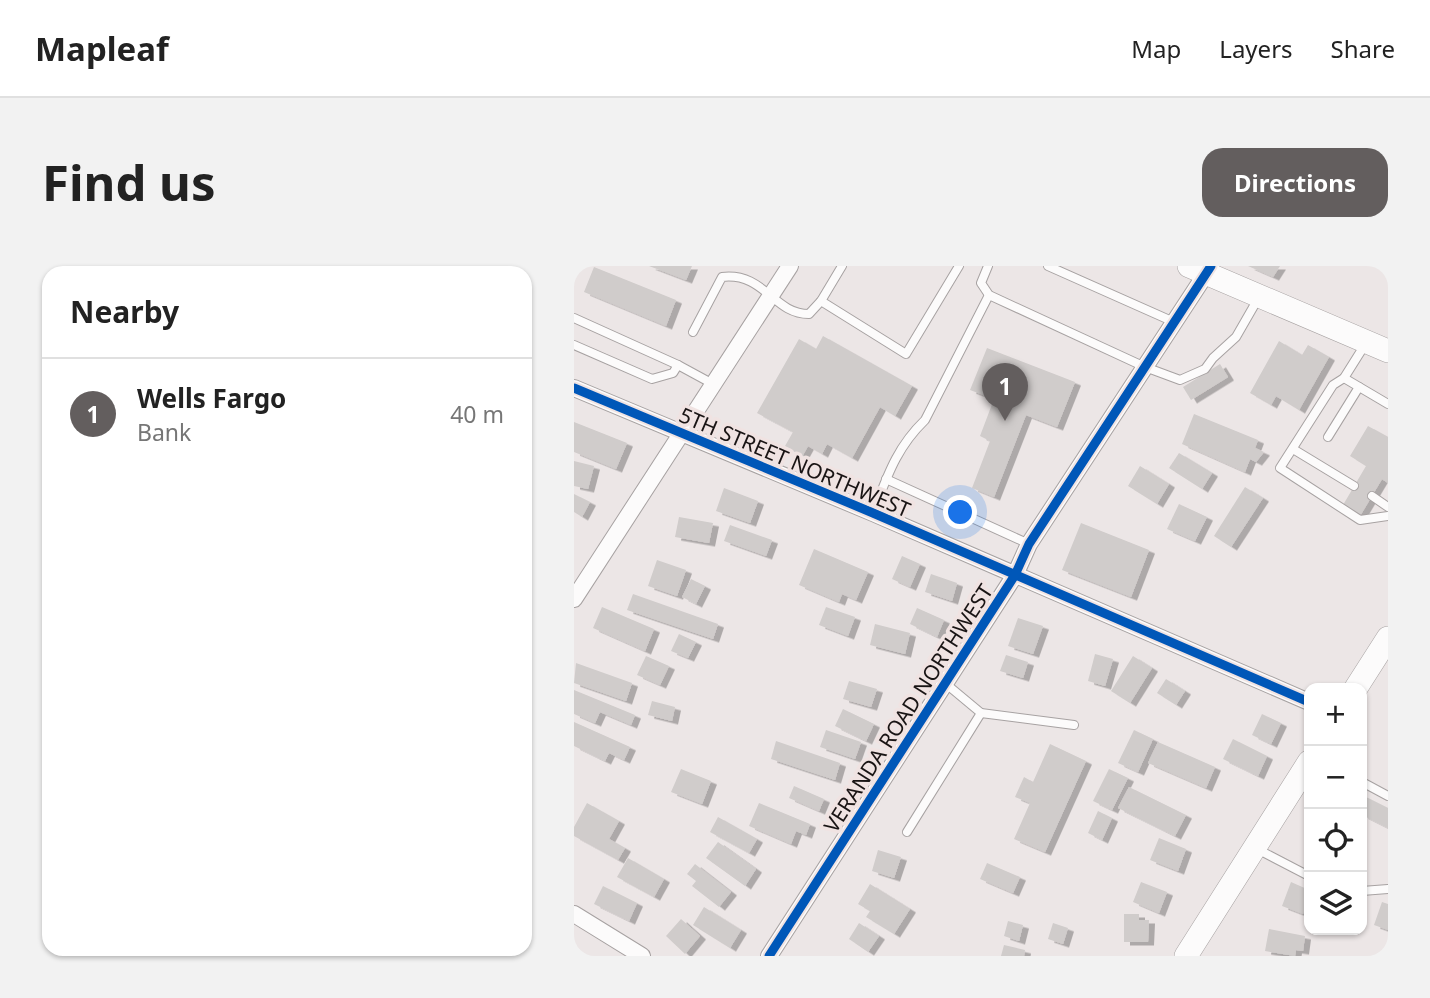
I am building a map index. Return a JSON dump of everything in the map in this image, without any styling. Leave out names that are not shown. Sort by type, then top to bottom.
[{"type":"main road","points":[[1202,268],[1259,296],[1378,346]]},
{"type":"main road","points":[[1359,683],[1388,638]]},
{"type":"main road","points":[[1186,956],[1304,770]]},
{"type":"street","points":[[574,599],[788,267]]},
{"type":"street","name":"VERANDA ROAD NORTHWEST","points":[[769,956],[1015,575],[1029,544],[1174,322],[1202,268]]},
{"type":"street","name":"5TH STREET NORTHWEST","points":[[574,388],[873,513],[1304,700]]},
{"type":"street","points":[[575,917],[642,956]]},
{"type":"lane","points":[[694,332],[722,277],[736,275],[751,281],[795,314],[809,314],[821,301],[842,266]]},
{"type":"lane","points":[[821,301],[906,354],[959,266]]},
{"type":"lane","points":[[988,266],[981,283],[989,295],[1145,367],[1180,380],[1205,369],[1236,337],[1259,296]]},
{"type":"lane","points":[[1048,266],[1174,322]]},
{"type":"lane","points":[[873,513],[898,451],[910,434],[925,421],[989,295]]},
{"type":"lane","points":[[574,318],[678,365],[713,384]]},
{"type":"lane","points":[[574,345],[652,379],[673,373],[678,365]]},
{"type":"lane","points":[[1378,346],[1333,385],[1280,468],[1360,520],[1388,516]]},
{"type":"lane","points":[[1344,378],[1388,404]]},
{"type":"lane","points":[[1328,437],[1359,387]]},
{"type":"lane","points":[[1293,449],[1354,486]]},
{"type":"lane","points":[[886,480],[1029,544]]},
{"type":"lane","points":[[1372,496],[1388,507]]},
{"type":"lane","points":[[945,683],[981,713],[1074,725]]},
{"type":"lane","points":[[907,832],[981,713]]},
{"type":"lane","points":[[1367,785],[1388,796]]},
{"type":"lane","points":[[1254,848],[1304,873]]},
{"type":"lane","points":[[1367,891],[1388,889]]},
{"type":"building","points":[[649,266],[692,266],[686,280]]},
{"type":"building","points":[[1248,266],[1280,266],[1273,277]]},
{"type":"building","points":[[594,267],[676,300],[666,326],[584,292]]},
{"type":"building","points":[[823,336],[912,386],[895,416],[880,407],[852,458],[827,444],[822,454],[808,446],[803,455],[785,446],[793,432],[757,413],[799,339],[816,349]]},
{"type":"building","points":[[1279,341],[1302,355],[1308,345],[1329,357],[1299,410],[1276,396],[1271,405],[1250,393]]},
{"type":"building","points":[[987,348],[1075,382],[1057,427],[1026,415],[994,497],[972,488],[990,441],[980,436],[994,399],[970,390]]},
{"type":"building","points":[[1220,364],[1228,377],[1191,400],[1183,387]]},
{"type":"building","points":[[1194,414],[1258,440],[1255,448],[1264,452],[1256,462],[1250,459],[1245,472],[1182,444]]},
{"type":"building","points":[[574,422],[627,443],[616,469],[574,452]]},
{"type":"building","points":[[1368,426],[1388,437],[1388,483],[1382,479],[1360,516],[1343,505],[1366,466],[1350,456]]},
{"type":"building","points":[[1179,453],[1212,473],[1202,489],[1169,468]]},
{"type":"building","points":[[574,461],[594,466],[588,489],[574,486]]},
{"type":"building","points":[[1140,466],[1169,484],[1157,504],[1128,486]]},
{"type":"building","points":[[1245,487],[1263,498],[1231,547],[1214,536]]},
{"type":"building","points":[[724,488],[758,501],[750,523],[716,511]]},
{"type":"building","points":[[574,494],[590,502],[582,517],[574,512]]},
{"type":"building","points":[[1179,504],[1207,517],[1195,541],[1167,529]]},
{"type":"building","points":[[679,517],[713,523],[709,543],[675,537]]},
{"type":"building","points":[[1081,523],[1149,550],[1131,597],[1062,570]]},
{"type":"building","points":[[730,525],[772,540],[766,556],[724,541]]},
{"type":"building","points":[[814,549],[868,572],[856,600],[842,594],[839,602],[799,585]]},
{"type":"building","points":[[902,556],[920,564],[910,587],[892,579]]},
{"type":"building","points":[[657,560],[686,570],[677,596],[648,586]]},
{"type":"building","points":[[931,574],[957,583],[952,601],[925,592]]},
{"type":"building","points":[[691,579],[705,586],[696,604],[682,597]]},
{"type":"building","points":[[633,594],[718,624],[713,639],[627,610]]},
{"type":"building","points":[[602,607],[654,629],[645,651],[593,628]]},
{"type":"building","points":[[826,607],[855,617],[848,636],[819,625]]},
{"type":"building","points":[[917,608],[944,620],[937,637],[910,624]]},
{"type":"building","points":[[1018,618],[1043,626],[1033,654],[1008,646]]},
{"type":"building","points":[[875,624],[910,633],[905,654],[870,645]]},
{"type":"building","points":[[679,634],[696,642],[688,658],[671,651]]},
{"type":"building","points":[[1095,654],[1113,659],[1105,686],[1088,681]]},
{"type":"building","points":[[1006,655],[1028,662],[1023,678],[1000,671]]},
{"type":"building","points":[[646,656],[669,666],[660,685],[637,675]]},
{"type":"building","points":[[1133,656],[1152,668],[1130,703],[1111,691]]},
{"type":"building","points":[[576,663],[632,683],[626,701],[574,683]]},
{"type":"building","points":[[1166,679],[1185,691],[1176,705],[1157,693]]},
{"type":"building","points":[[849,681],[877,689],[871,707],[843,699]]},
{"type":"building","points":[[574,690],[635,715],[631,725],[600,712],[595,723],[574,714]]},
{"type":"building","points":[[652,701],[675,707],[672,721],[648,715]]},
{"type":"building","points":[[843,709],[874,724],[866,741],[835,726]]},
{"type":"building","points":[[1262,714],[1281,723],[1271,744],[1252,735]]},
{"type":"building","points":[[574,722],[630,747],[624,760],[609,753],[605,761],[574,746]]},
{"type":"building","points":[[826,730],[861,742],[855,759],[820,747]]},
{"type":"building","points":[[1134,730],[1153,739],[1138,772],[1118,763]]},
{"type":"building","points":[[1233,739],[1267,756],[1258,776],[1223,759]]},
{"type":"building","points":[[776,741],[840,763],[835,780],[771,759]]},
{"type":"building","points":[[1158,742],[1215,767],[1206,788],[1148,763]]},
{"type":"building","points":[[1050,744],[1086,761],[1045,852],[1014,839],[1030,803],[1015,797],[1024,777],[1033,782]]},
{"type":"building","points":[[681,769],[711,781],[702,804],[671,792]]},
{"type":"building","points":[[1109,769],[1128,778],[1112,810],[1093,801]]},
{"type":"building","points":[[794,786],[824,799],[819,811],[789,798]]},
{"type":"building","points":[[1129,787],[1186,815],[1175,836],[1118,808]]},
{"type":"building","points":[[1367,798],[1388,808],[1388,828],[1367,818]]},
{"type":"building","points":[[587,803],[619,821],[609,839],[625,848],[618,860],[574,836],[574,827]]},
{"type":"building","points":[[759,803],[810,824],[806,835],[796,831],[791,844],[749,826]]},
{"type":"building","points":[[1098,811],[1112,818],[1102,840],[1088,833]]},
{"type":"building","points":[[718,817],[757,839],[749,853],[710,832]]},
{"type":"building","points":[[1159,838],[1186,849],[1178,871],[1150,860]]},
{"type":"building","points":[[718,842],[756,869],[745,886],[706,858]]},
{"type":"building","points":[[878,850],[901,857],[894,878],[872,871]]},
{"type":"building","points":[[628,858],[664,879],[654,897],[617,877]]},
{"type":"building","points":[[987,863],[1020,877],[1013,893],[980,879]]},
{"type":"building","points":[[695,864],[731,892],[719,907],[692,886],[696,881],[687,874]]},
{"type":"building","points":[[1141,882],[1167,892],[1159,913],[1133,902]]},
{"type":"building","points":[[1291,882],[1304,888],[1303,914],[1282,906]]},
{"type":"building","points":[[870,884],[910,909],[894,934],[866,917],[870,911],[858,904]]},
{"type":"building","points":[[603,886],[637,903],[629,921],[594,904]]},
{"type":"building","points":[[1382,902],[1388,904],[1388,930],[1374,925]]},
{"type":"building","points":[[704,907],[741,930],[730,948],[693,925]]},
{"type":"building","points":[[1124,914],[1139,914],[1139,920],[1149,920],[1148,942],[1124,942]]},
{"type":"building","points":[[681,919],[700,936],[685,954],[666,936]]},
{"type":"building","points":[[1008,921],[1023,925],[1019,941],[1004,936]]},
{"type":"building","points":[[859,923],[879,936],[868,952],[849,939]]},
{"type":"building","points":[[1053,923],[1068,928],[1063,944],[1048,939]]},
{"type":"building","points":[[1269,929],[1305,936],[1303,951],[1296,950],[1295,956],[1265,951]]},
{"type":"building","points":[[1004,945],[1025,950],[1024,956],[1001,956]]},
{"type":"cycle path","points":[[769,956],[1015,575],[1029,544],[1211,266]]},
{"type":"cycle path","points":[[574,388],[873,513],[1304,700]]},
{"type":"place","name":"Wells Fargo","points":[[1005,421]]}]
